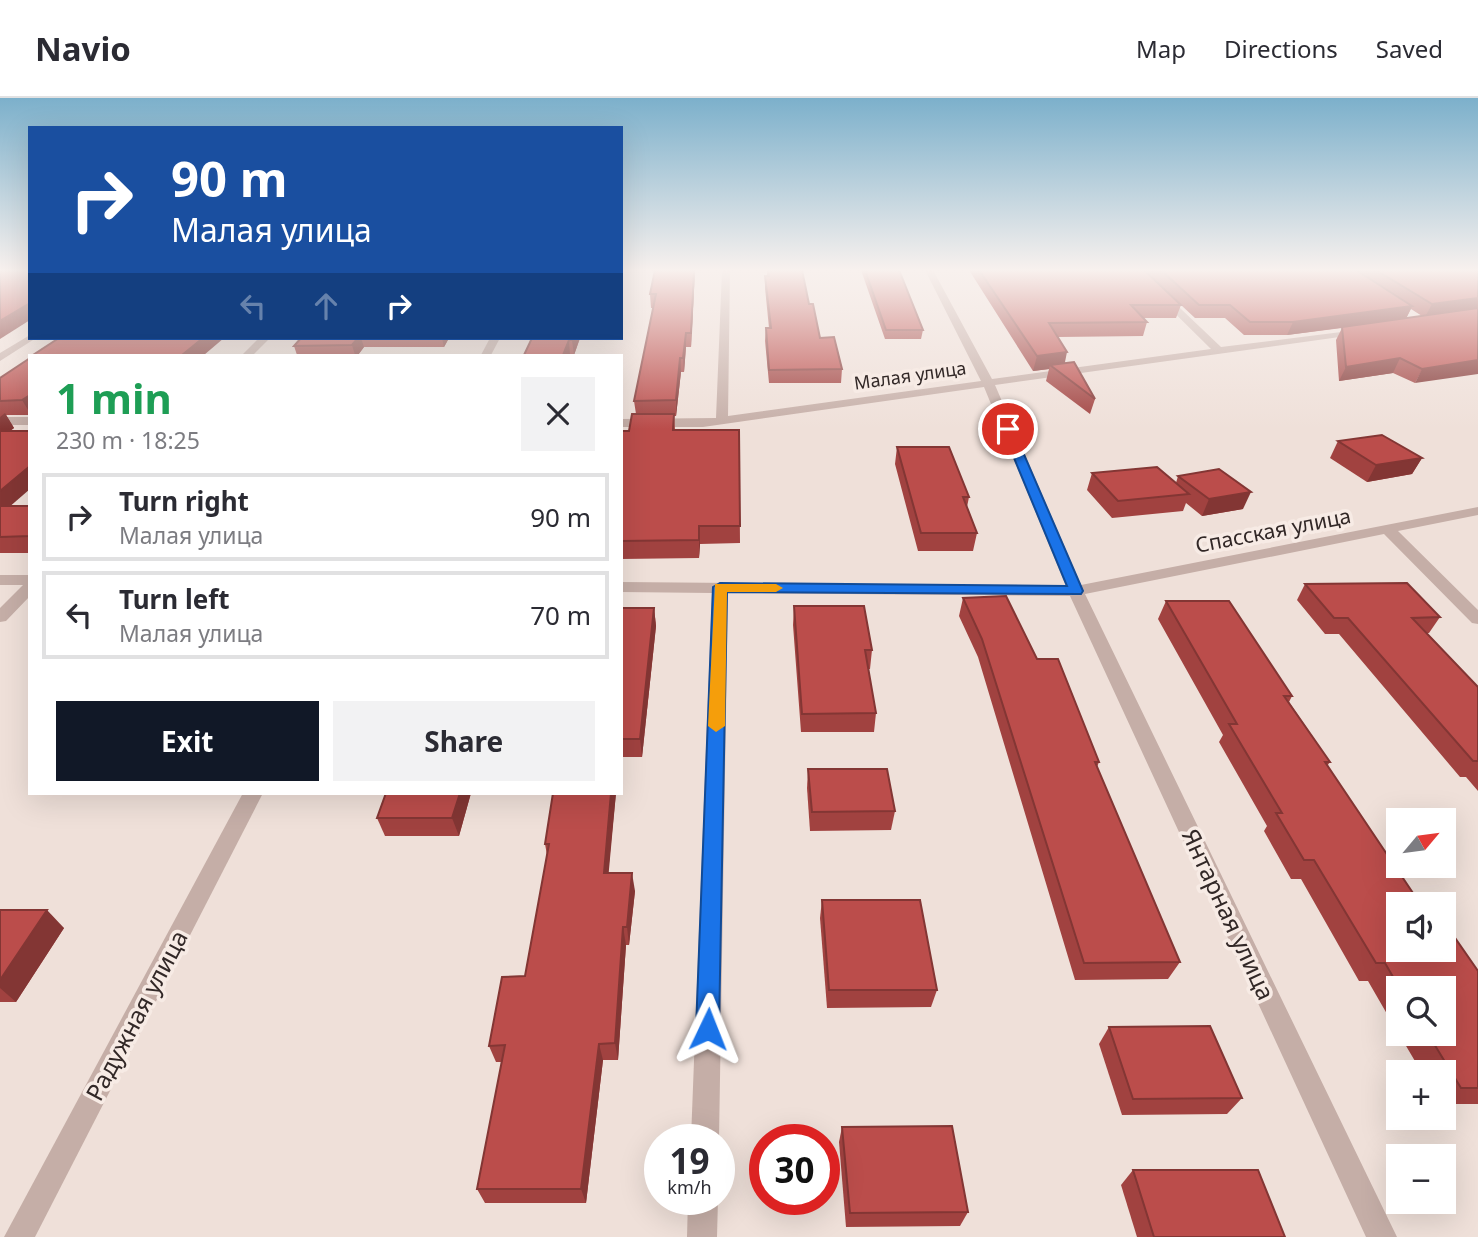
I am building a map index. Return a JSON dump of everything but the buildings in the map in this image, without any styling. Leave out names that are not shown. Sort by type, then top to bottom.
[{"type":"street","points":[[722,420],[725,323]]},
{"type":"street","points":[[957,323],[988,383],[1369,330]]},
{"type":"street","points":[[1190,323],[1219,351]]},
{"type":"street","points":[[0,358],[28,340]]},
{"type":"street","points":[[248,354],[263,340]]},
{"type":"street","name":"Малая улица","points":[[623,423],[722,420],[988,383],[1076,591]]},
{"type":"street","points":[[0,421],[28,421]]},
{"type":"street","name":"Спасская улица","points":[[1076,591],[1478,511]]},
{"type":"street","points":[[1387,529],[1478,619]]},
{"type":"street","points":[[0,580],[28,580]]},
{"type":"street","points":[[623,587],[1076,591]]},
{"type":"street","points":[[705,1124],[720,587]]},
{"type":"street","points":[[0,617],[28,589]]},
{"type":"street","name":"Янтарная улица","points":[[1076,591],[1382,1237]]},
{"type":"street","name":"Радужная улица","points":[[19,1237],[252,795]]},
{"type":"street","points":[[702,1237],[703,1215]]},
{"type":"slow traffic","points":[[716,726],[720,587],[776,588]]},
{"type":"route","points":[[708,1029],[720,587],[1076,591],[1008,429]]}]
